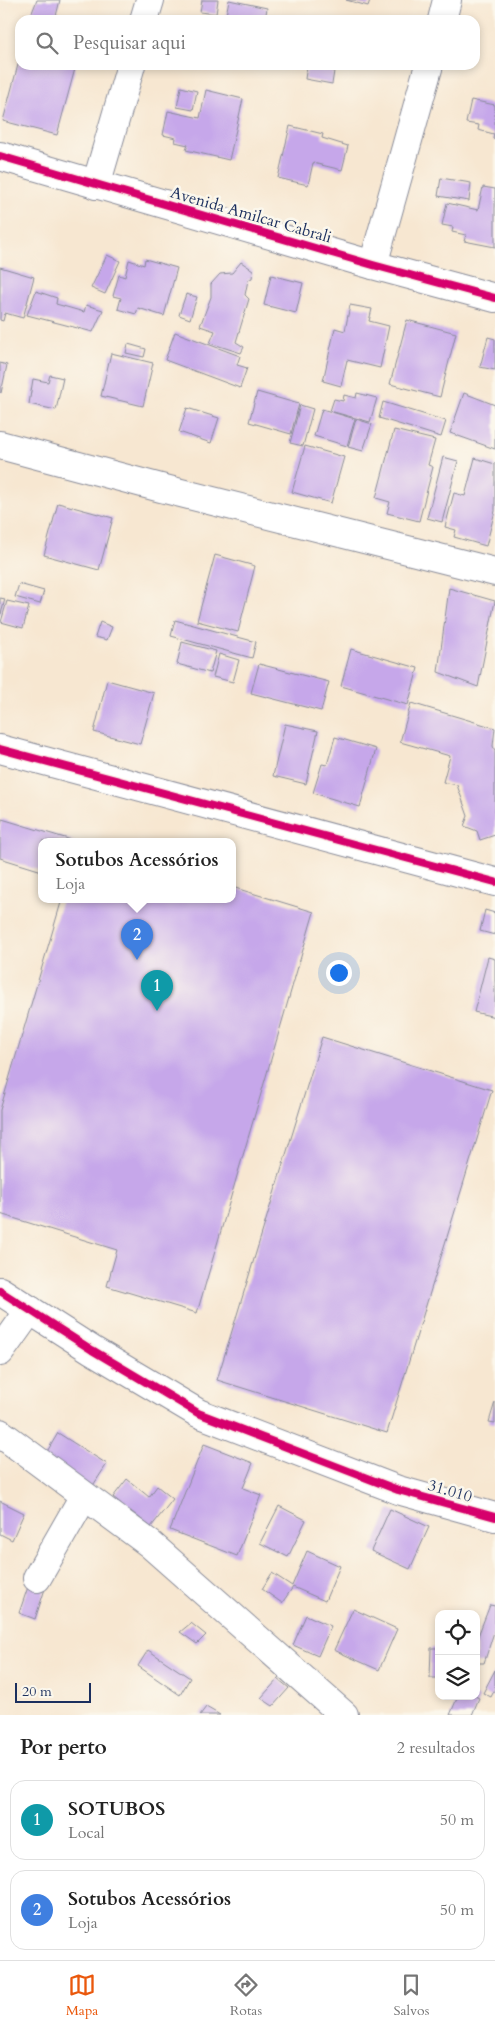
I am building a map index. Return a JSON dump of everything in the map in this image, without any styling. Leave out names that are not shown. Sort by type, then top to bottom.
[{"type":"street","points":[[146,15],[150,0]]},
{"type":"street","points":[[443,15],[447,0]]},
{"type":"street","points":[[96,185],[130,70]]},
{"type":"street","points":[[373,265],[428,70]]},
{"type":"street","name":"Avenida Amilcar Cabrali","points":[[0,156],[373,265],[495,298]]},
{"type":"street","points":[[0,445],[161,488],[495,572]]},
{"type":"street","points":[[0,749],[495,882]]},
{"type":"street","name":"31.010","points":[[0,1292],[198,1413],[398,1490],[495,1517]]},
{"type":"street","points":[[0,1352],[30,1310]]},
{"type":"street","points":[[0,1433],[150,1544],[344,1715]]},
{"type":"street","points":[[37,1578],[84,1496]]},
{"type":"building","points":[[37,0],[60,0],[56,15],[31,15]]},
{"type":"building","points":[[202,0],[218,0],[216,14],[200,12]]},
{"type":"building","points":[[229,0],[267,8],[266,15],[226,15]]},
{"type":"building","points":[[346,0],[370,0],[368,6]]},
{"type":"building","points":[[17,70],[75,70],[57,135],[3,121]]},
{"type":"building","points":[[306,70],[334,70],[332,84],[305,79]]},
{"type":"building","points":[[181,87],[197,91],[193,110],[177,107]]},
{"type":"building","points":[[206,90],[243,99],[229,160],[186,150],[188,145],[175,142],[176,138],[163,135],[168,111],[200,118]]},
{"type":"building","points":[[471,100],[495,105],[495,140],[493,139],[494,134],[478,130],[479,125],[466,123]]},
{"type":"building","points":[[290,126],[323,134],[322,138],[348,146],[342,170],[313,163],[308,185],[278,178]]},
{"type":"building","points":[[441,178],[471,183],[469,201],[438,196]]},
{"type":"building","points":[[483,187],[495,189],[495,247],[464,241],[466,235],[452,232],[453,227],[442,225],[447,203],[478,210]]},
{"type":"building","points":[[107,255],[120,261],[105,294],[91,288]]},
{"type":"building","points":[[145,259],[177,268],[164,316],[138,308],[136,314],[118,309],[121,298],[113,296],[119,275],[125,277],[129,260],[144,265]]},
{"type":"building","points":[[241,262],[253,270],[252,278],[248,280],[245,295],[249,299],[236,342],[244,347],[241,353],[210,343],[215,331],[200,326],[211,297],[211,284],[220,274],[232,273]]},
{"type":"building","points":[[0,267],[34,277],[23,318],[5,313],[3,321],[0,320]]},
{"type":"building","points":[[271,275],[303,283],[296,313],[264,305]]},
{"type":"building","points":[[36,291],[57,298],[56,304],[84,312],[86,305],[103,310],[93,332],[27,315]]},
{"type":"building","points":[[186,294],[197,297],[190,319],[179,315]]},
{"type":"building","points":[[350,305],[372,309],[369,321],[389,326],[380,368],[347,360],[341,386],[323,381],[335,328],[345,331]]},
{"type":"building","points":[[407,320],[456,333],[440,397],[390,384]]},
{"type":"building","points":[[175,332],[240,356],[237,365],[247,368],[240,388],[165,360]]},
{"type":"building","points":[[488,337],[495,339],[495,370],[480,367]]},
{"type":"building","points":[[128,344],[146,349],[144,357],[126,353]]},
{"type":"building","points":[[111,353],[153,363],[143,406],[101,396]]},
{"type":"building","points":[[0,363],[7,365],[1,393],[0,392]]},
{"type":"building","points":[[50,375],[63,378],[56,410],[29,404],[33,379],[48,382]]},
{"type":"building","points":[[257,392],[299,404],[291,434],[249,422]]},
{"type":"building","points":[[357,393],[377,398],[370,422],[330,411],[334,399],[343,401],[344,395],[356,398]]},
{"type":"building","points":[[464,393],[495,405],[495,449],[450,433]]},
{"type":"building","points":[[383,402],[446,421],[441,437],[379,418]]},
{"type":"building","points":[[300,405],[313,409],[303,446],[290,443]]},
{"type":"building","points":[[187,408],[219,418],[211,443],[179,432]]},
{"type":"building","points":[[322,409],[355,419],[347,446],[314,436]]},
{"type":"building","points":[[356,419],[372,424],[363,451],[348,447]]},
{"type":"building","points":[[394,430],[435,440],[428,465],[433,467],[419,521],[387,513],[390,502],[376,498]]},
{"type":"building","points":[[305,446],[344,457],[331,503],[292,492]]},
{"type":"building","points":[[443,457],[458,461],[442,522],[427,518]]},
{"type":"building","points":[[475,458],[495,464],[495,511],[486,546],[454,537],[456,530],[445,527],[454,493],[465,496]]},
{"type":"building","points":[[58,503],[113,518],[99,570],[44,555]]},
{"type":"building","points":[[215,555],[255,566],[238,632],[197,621]]},
{"type":"building","points":[[19,584],[44,591],[40,604],[15,597]]},
{"type":"building","points":[[449,588],[495,601],[478,687],[438,672]]},
{"type":"building","points":[[0,598],[5,599],[1,614],[0,614]]},
{"type":"building","points":[[7,601],[29,606],[23,628],[1,622]]},
{"type":"building","points":[[175,620],[256,642],[252,658],[171,636]]},
{"type":"building","points":[[100,622],[112,627],[107,640],[95,637]]},
{"type":"building","points":[[182,642],[216,651],[210,673],[177,664]]},
{"type":"building","points":[[351,649],[418,668],[408,705],[341,686]]},
{"type":"building","points":[[219,654],[239,660],[233,682],[213,677]]},
{"type":"building","points":[[259,664],[329,682],[321,711],[251,693]]},
{"type":"building","points":[[107,680],[154,693],[140,744],[94,732]]},
{"type":"building","points":[[411,703],[495,728],[493,746],[495,751],[495,835],[480,840],[477,831],[464,826],[468,816],[457,785],[443,782],[450,756],[400,742]]},
{"type":"building","points":[[285,724],[318,731],[306,784],[273,776]]},
{"type":"building","points":[[335,737],[376,749],[360,807],[313,793],[322,764],[327,765]]},
{"type":"building","points":[[2,819],[65,838],[38,838],[38,870],[0,858],[0,827]]},
{"type":"building","points":[[236,888],[314,912],[197,1313],[107,1286],[117,1250],[0,1214],[0,1110],[61,903],[236,903]]},
{"type":"building","points":[[485,910],[495,913],[495,935],[480,931]]},
{"type":"building","points":[[488,957],[495,959],[495,1017],[474,1012]]},
{"type":"building","points":[[322,1037],[492,1090],[387,1433],[217,1380]]},
{"type":"building","points":[[495,1402],[495,1423],[489,1422]]},
{"type":"building","points":[[58,1433],[107,1464],[90,1490],[42,1460]]},
{"type":"building","points":[[204,1444],[253,1463],[243,1488],[261,1495],[237,1556],[170,1530]]},
{"type":"building","points":[[127,1479],[149,1497],[157,1486],[173,1499],[151,1527],[113,1497]]},
{"type":"building","points":[[0,1501],[24,1513],[12,1540],[0,1534]]},
{"type":"building","points":[[279,1506],[306,1520],[288,1557],[260,1543]]},
{"type":"building","points":[[390,1509],[429,1527],[410,1569],[371,1551]]},
{"type":"building","points":[[307,1551],[340,1566],[325,1601],[293,1587],[282,1603],[262,1589],[272,1573],[292,1586]]},
{"type":"building","points":[[29,1584],[45,1589],[35,1619],[19,1613]]},
{"type":"building","points":[[490,1605],[495,1606],[495,1629],[484,1663],[480,1663],[480,1631]]},
{"type":"building","points":[[353,1609],[397,1629],[379,1670],[334,1650]]},
{"type":"building","points":[[306,1615],[331,1626],[318,1656],[293,1645]]},
{"type":"building","points":[[191,1623],[206,1635],[197,1644],[180,1632]]},
{"type":"building","points":[[431,1648],[435,1648],[435,1678],[430,1678]]},
{"type":"building","points":[[148,1650],[190,1678],[180,1695],[138,1666]]},
{"type":"building","points":[[495,1670],[495,1689],[491,1697],[483,1693]]},
{"type":"building","points":[[278,1679],[289,1688],[273,1706],[261,1698]]},
{"type":"building","points":[[456,1700],[478,1700],[472,1715],[450,1715]]},
{"type":"building","points":[[206,1707],[220,1715],[200,1715]]},
{"type":"cycle path","points":[[0,156],[373,265],[495,298]]},
{"type":"cycle path","points":[[0,749],[495,882]]},
{"type":"cycle path","points":[[0,1291],[92,1350],[198,1413],[398,1490],[495,1517]]},
{"type":"place","name":"Sotubos Acessórios","points":[[137,960]]},
{"type":"place","name":"SOTUBOS","points":[[157,1011]]}]
